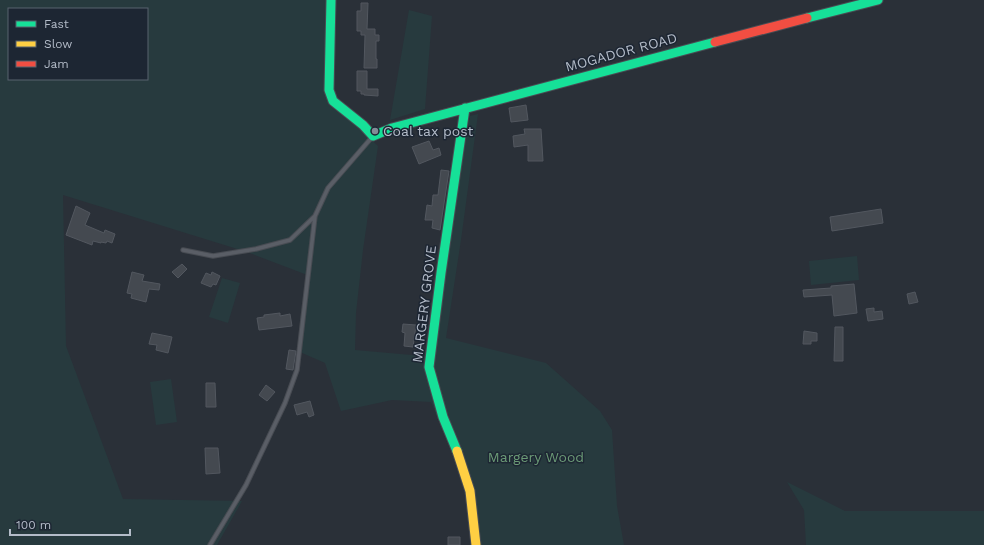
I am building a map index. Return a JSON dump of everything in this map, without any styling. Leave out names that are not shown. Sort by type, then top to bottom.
[{"type":"street","points":[[331,0],[329,90],[333,101],[363,125],[373,136]]},
{"type":"street","name":"MOGADOR ROAD","points":[[373,136],[392,128],[465,108],[878,0]]},
{"type":"street","name":"MARGERY GROVE","points":[[465,108],[429,367],[443,417],[459,456],[470,491],[476,545]]},
{"type":"lane","points":[[210,545],[246,485],[284,403],[297,370],[315,216],[328,188],[373,136]]},
{"type":"lane","points":[[183,250],[213,256],[256,249],[290,240],[315,216]]},
{"type":"green space","name":"Margery Wood","points":[[0,0],[326,0],[328,100],[378,146],[363,250],[356,313],[355,350],[423,356],[432,334],[470,116],[478,114],[446,338],[546,363],[600,411],[612,430],[617,506],[624,545],[471,545],[465,486],[431,402],[392,400],[341,411],[325,363],[300,352],[310,276],[247,252],[63,195],[66,346],[123,499],[242,501],[217,545],[0,545]]},
{"type":"green space","points":[[409,10],[432,16],[425,109],[390,120]]},
{"type":"green space","points":[[857,256],[859,280],[811,285],[809,261]]},
{"type":"green space","points":[[222,278],[240,283],[228,323],[209,317]]},
{"type":"green space","points":[[171,379],[177,422],[156,425],[150,382]]},
{"type":"green space","points":[[787,482],[845,511],[984,511],[984,545],[806,545],[804,510]]},
{"type":"building","points":[[361,3],[368,3],[367,29],[375,29],[375,35],[379,35],[379,41],[376,41],[377,68],[364,68],[365,35],[361,35],[361,31],[357,31],[357,11],[361,11]]},
{"type":"building","points":[[357,71],[367,71],[367,89],[378,89],[378,96],[364,95],[361,94],[361,91],[357,91]]},
{"type":"building","points":[[526,105],[528,120],[511,122],[509,108]]},
{"type":"building","points":[[524,129],[541,129],[543,161],[528,161],[528,145],[514,147],[513,136],[525,134]]},
{"type":"building","points":[[429,141],[433,150],[439,148],[441,155],[419,164],[412,147]]},
{"type":"building","points":[[441,170],[449,171],[440,230],[432,228],[433,220],[425,220],[427,205],[432,206],[433,195],[438,195]]},
{"type":"building","points":[[76,206],[90,213],[85,225],[104,233],[105,230],[115,234],[112,243],[107,241],[106,243],[101,243],[93,241],[92,245],[66,235]]},
{"type":"building","points":[[881,209],[883,223],[832,231],[830,217]]},
{"type":"building","points":[[182,264],[187,269],[178,278],[172,272]]},
{"type":"building","points":[[132,272],[144,275],[142,281],[160,284],[159,290],[149,289],[146,302],[131,298],[132,294],[127,293]]},
{"type":"building","points":[[212,272],[220,276],[216,285],[213,284],[211,287],[201,283],[206,273],[211,275]]},
{"type":"building","points":[[854,284],[857,313],[834,316],[832,295],[804,297],[803,290],[831,288],[831,286]]},
{"type":"building","points":[[915,292],[918,302],[909,304],[907,294]]},
{"type":"building","points":[[874,308],[874,312],[882,311],[883,319],[868,321],[866,309]]},
{"type":"building","points":[[280,313],[280,316],[290,314],[292,326],[259,330],[257,318],[264,317],[264,315]]},
{"type":"building","points":[[403,324],[416,325],[413,347],[404,346],[405,333],[402,332]]},
{"type":"building","points":[[835,327],[843,327],[843,361],[834,361]]},
{"type":"building","points":[[804,331],[817,333],[817,341],[811,341],[811,344],[803,344]]},
{"type":"building","points":[[152,333],[172,337],[168,353],[156,350],[157,345],[149,344]]},
{"type":"building","points":[[289,350],[296,351],[293,370],[286,369]]},
{"type":"building","points":[[206,383],[215,383],[216,407],[206,407]]},
{"type":"building","points":[[266,385],[275,392],[267,401],[259,395]]},
{"type":"building","points":[[310,401],[314,415],[309,417],[307,412],[297,415],[294,405]]},
{"type":"building","points":[[205,448],[218,448],[220,473],[206,474]]},
{"type":"building","points":[[448,537],[460,537],[460,545],[448,545]]},
{"type":"traffic: fast","points":[[331,0],[329,90],[333,101],[363,125],[373,136],[392,128],[715,42]]},
{"type":"traffic: fast","points":[[807,18],[878,0]]},
{"type":"traffic: fast","points":[[457,451],[443,417],[429,367],[465,108]]},
{"type":"traffic: slow","points":[[457,451],[470,491],[476,545]]},
{"type":"traffic: jam","points":[[715,42],[807,18]]},
{"type":"place","name":"Coal tax post","points":[[375,131]]}]
